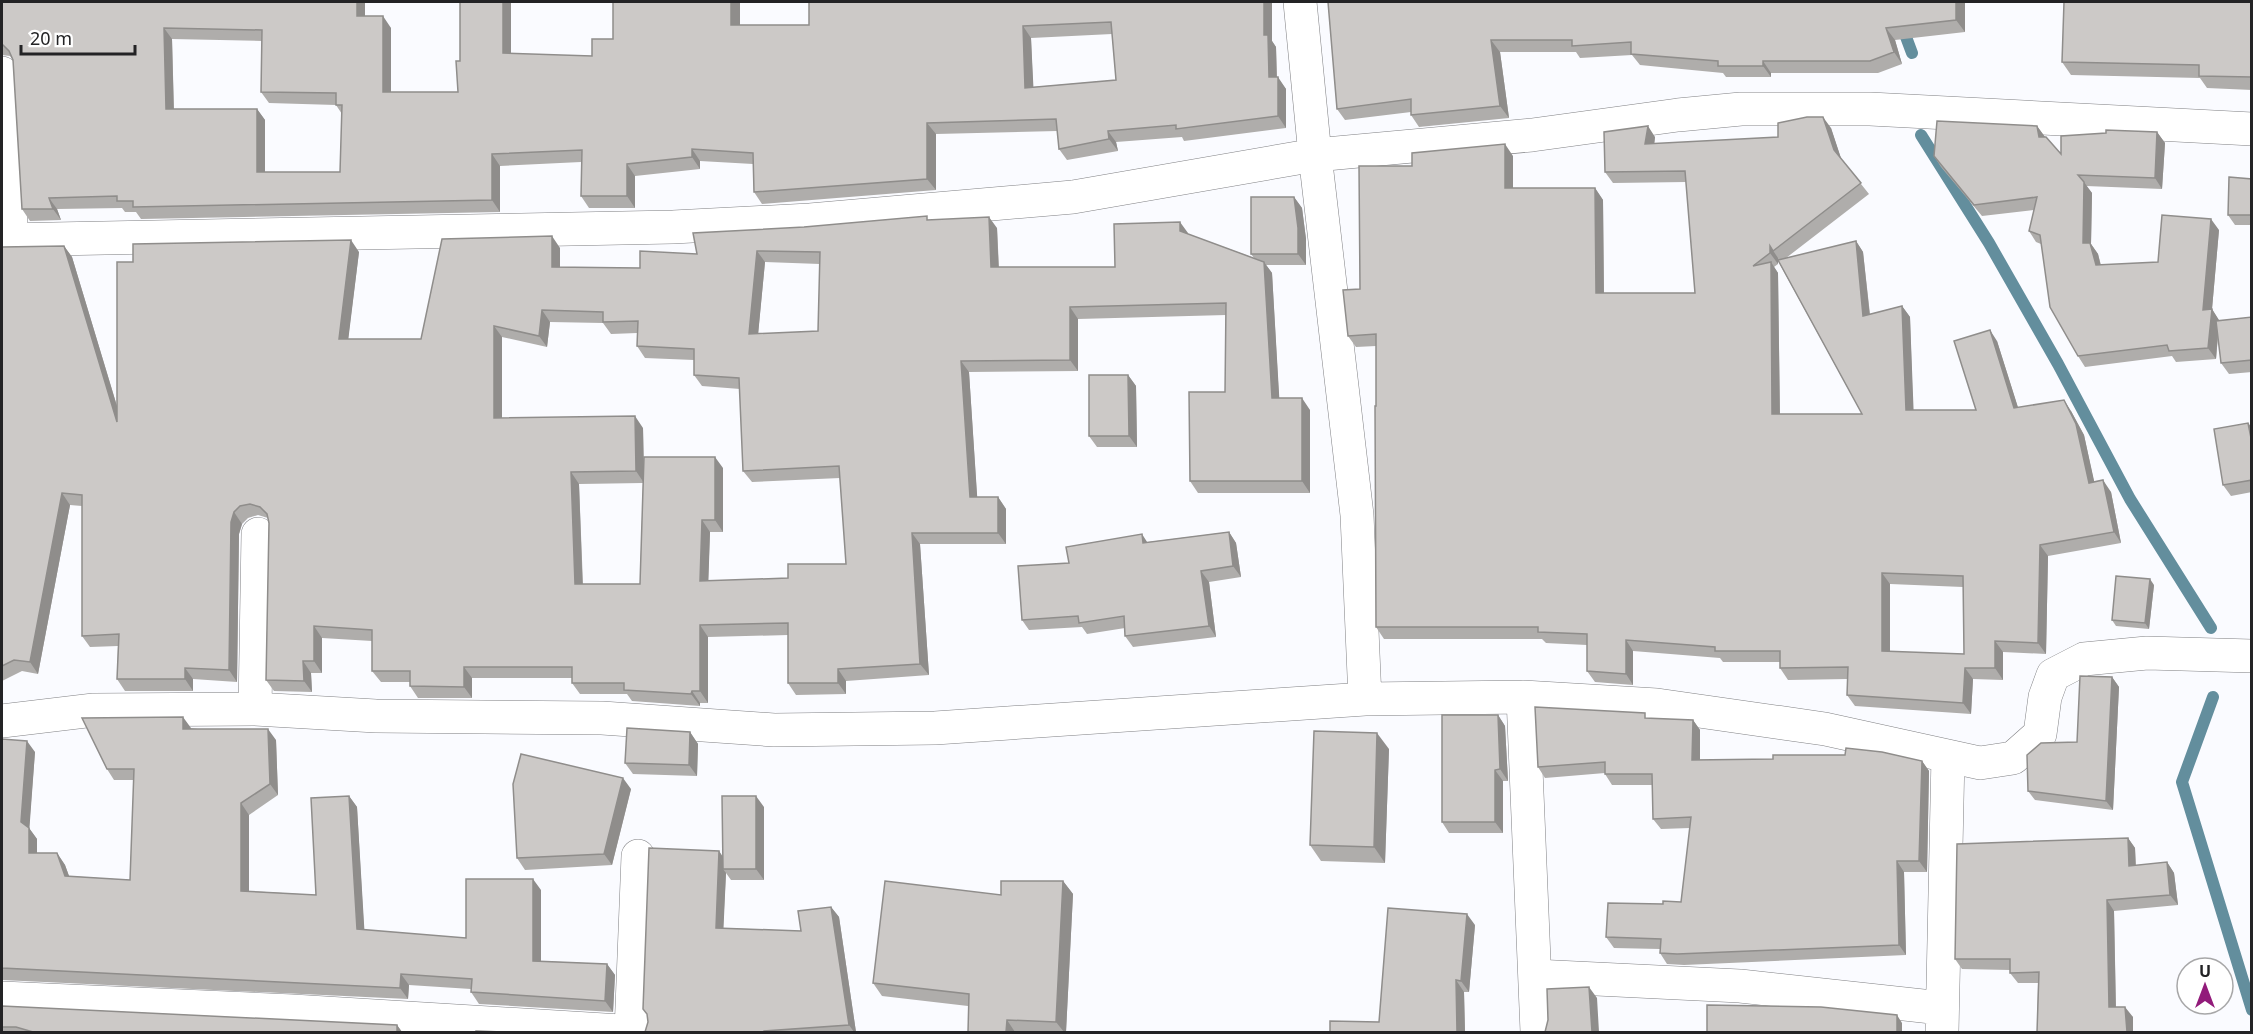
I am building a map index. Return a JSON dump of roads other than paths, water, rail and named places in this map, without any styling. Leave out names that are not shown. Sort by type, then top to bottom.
[{"type":"street","points":[[1300,2],[1356,515],[1365,699]]},
{"type":"street","points":[[2,73],[7,240],[673,227],[810,220],[1073,197],[1315,155],[1532,135],[1678,115],[1741,109],[1870,109],[2252,129]]},
{"type":"street","points":[[255,710],[258,534]]},
{"type":"street","points":[[2,721],[94,710],[255,710],[376,716],[602,718],[774,730],[863,730],[935,728],[1365,699],[1523,697],[1657,705],[1825,729],[1980,763],[2013,758],[2040,734],[2045,697],[2053,675],[2084,659],[2147,653],[2252,656]]},
{"type":"street","points":[[1523,697],[1537,1032]]},
{"type":"street","points":[[1535,976],[1740,986],[1942,1020],[1948,756]]},
{"type":"street","points":[[632,1032],[638,856]]},
{"type":"street","points":[[2,998],[305,1012],[637,1032]]},
{"type":"waterway","points":[[1893,2],[1912,53]]},
{"type":"waterway","points":[[1921,135],[1989,243],[2058,364],[2130,499],[2211,628]]},
{"type":"waterway","points":[[2213,697],[2182,782],[2252,1010]]}]
